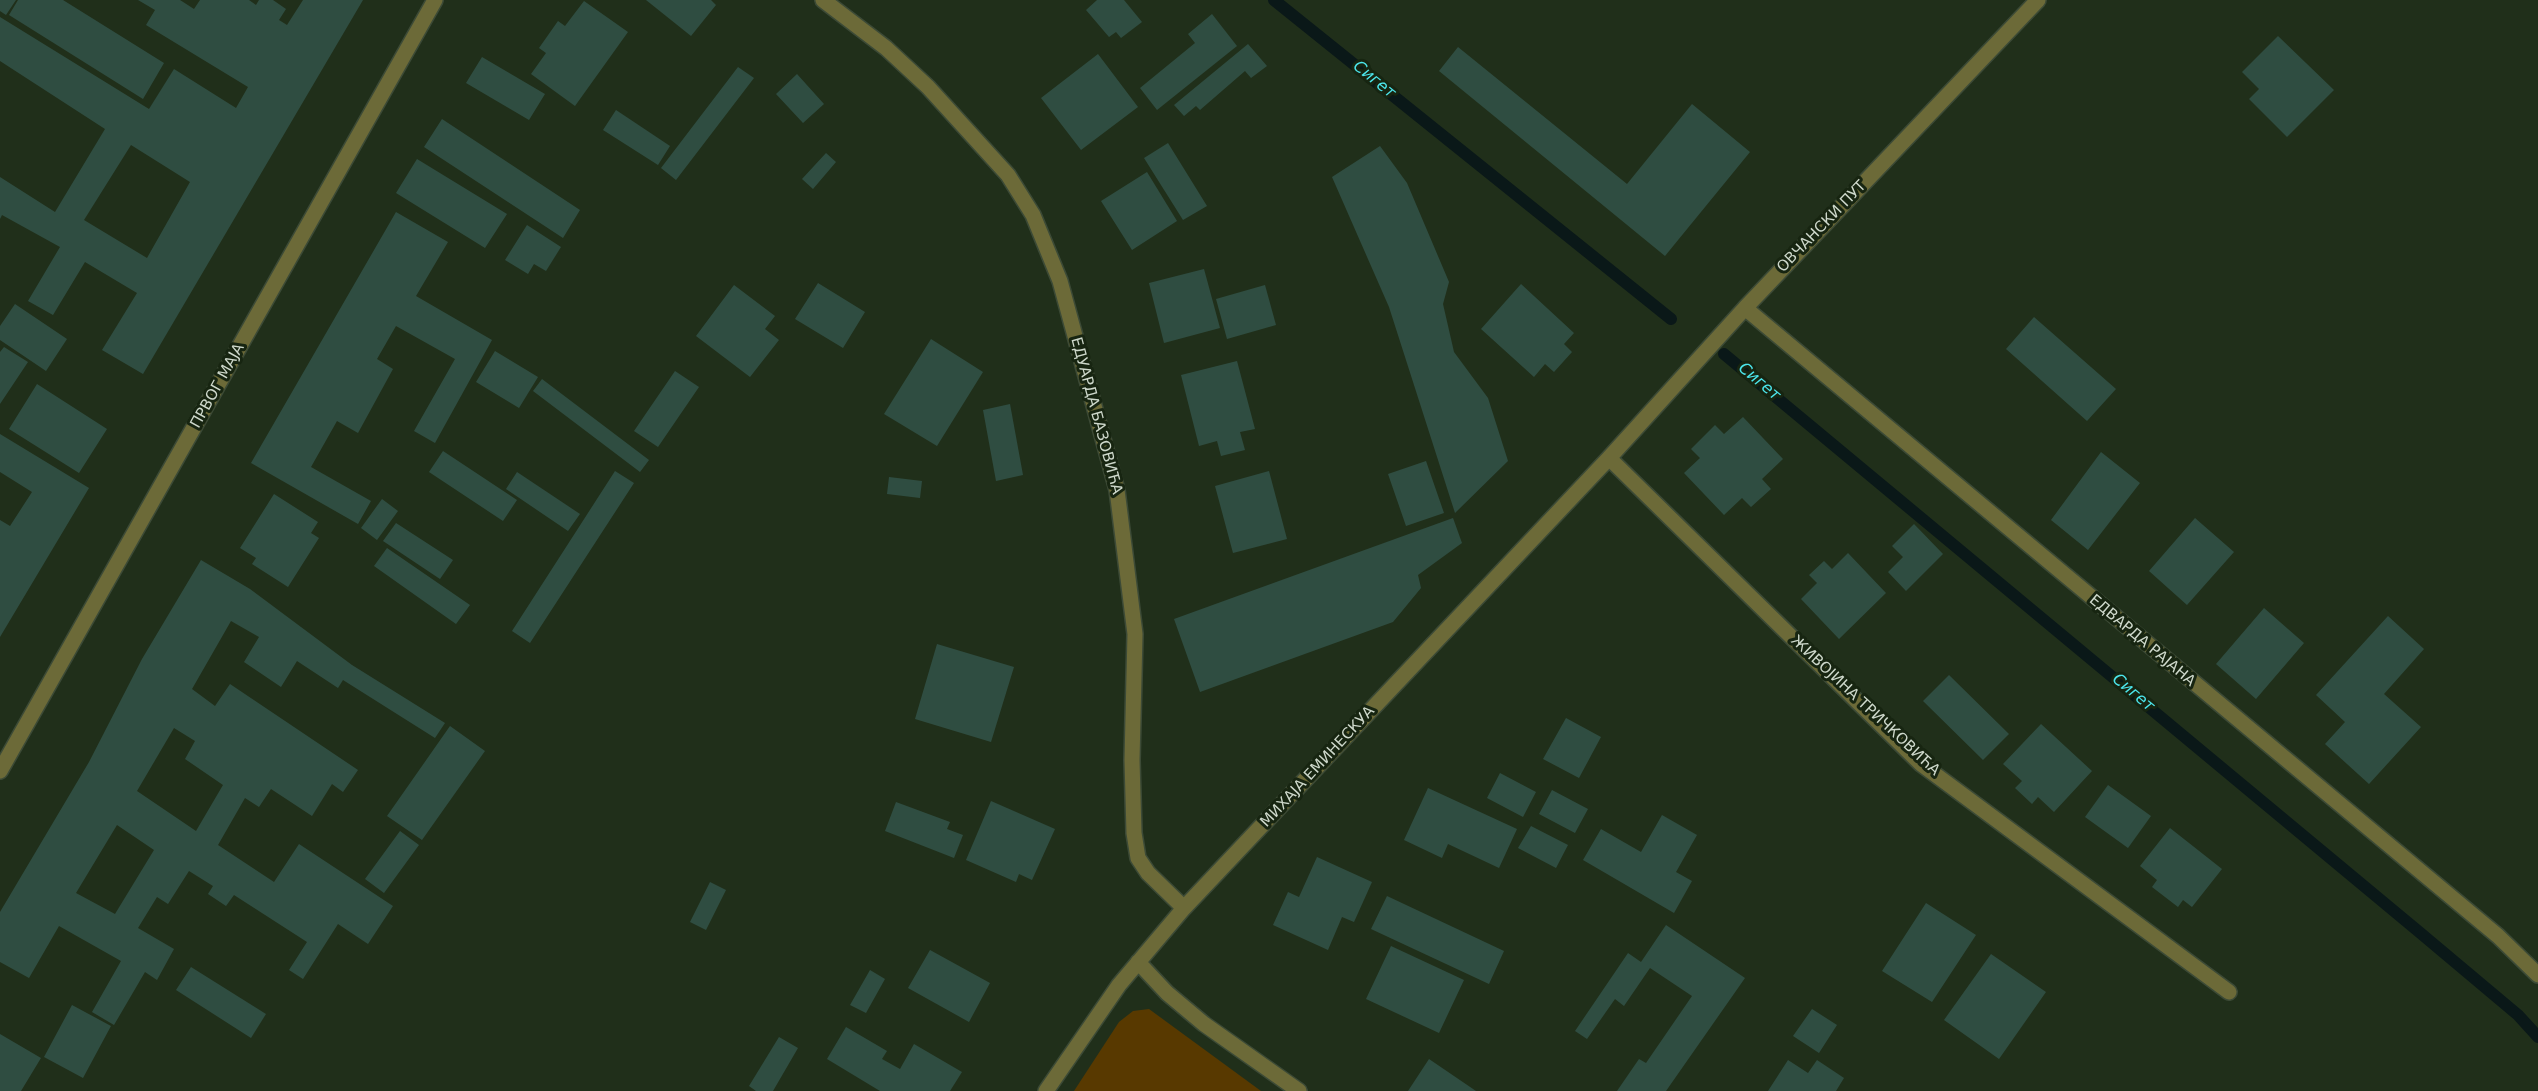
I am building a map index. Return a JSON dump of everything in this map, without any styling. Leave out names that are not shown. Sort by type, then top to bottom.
[{"type":"street","name":"ПРВОГ МАЈА","points":[[0,771],[435,0]]},
{"type":"street","name":"ЕДУАРДА БАЗОВИЋА","points":[[823,0],[886,48],[928,87],[1008,175],[1038,226],[1060,281],[1117,490],[1135,634],[1132,760],[1137,858],[1148,873],[1184,908]]},
{"type":"street","name":"ОВЧАНСКИ ПУТ","points":[[1609,458],[1745,308],[2038,0]]},
{"type":"street","name":"ЕДВАРДА РАЈАНА","points":[[1745,308],[2498,936],[2538,975]]},
{"type":"street","name":"МИХАЈА ЕМИНЕСКУА","points":[[1046,1091],[1112,994],[1184,908],[1609,458]]},
{"type":"street","name":"ЖИВОЈИНА ТРИЧКОВИЋА","points":[[1609,458],[1921,764],[2229,992]]},
{"type":"street","points":[[1138,962],[1167,993],[1204,1024],[1299,1091]]},
{"type":"shaded area","points":[[1149,1009],[1261,1091],[1074,1091],[1119,1022],[1133,1011]]},
{"type":"building","points":[[0,0],[16,0],[6,15],[0,11]]},
{"type":"building","points":[[18,0],[63,0],[164,63],[143,99],[9,15]]},
{"type":"building","points":[[138,0],[180,0],[194,9],[200,0],[249,0],[256,5],[259,0],[273,0],[286,9],[279,20],[287,25],[303,0],[363,0],[143,374],[102,350],[137,293],[85,262],[53,315],[28,301],[60,247],[2,215],[0,219],[0,177],[55,212],[105,129],[0,61],[0,17],[149,109],[174,69],[236,108],[248,87],[146,25],[155,10]],"holes":[[[131,145],[190,182],[147,258],[84,220]]]},
{"type":"building","points":[[646,0],[711,0],[716,5],[691,36]]},
{"type":"building","points":[[1097,0],[1124,0],[1142,22],[1121,38],[1116,32],[1109,37],[1086,10]]},
{"type":"building","points":[[584,1],[628,32],[575,106],[531,74],[546,53],[539,48],[558,21],[565,26]]},
{"type":"building","points":[[1212,14],[1237,46],[1157,110],[1140,88],[1195,43],[1188,34]]},
{"type":"building","points":[[2278,36],[2334,90],[2287,137],[2249,99],[2259,89],[2242,72]]},
{"type":"building","points":[[1248,44],[1267,66],[1251,78],[1245,71],[1200,110],[1196,106],[1184,116],[1174,105]]},
{"type":"building","points":[[1458,47],[1627,184],[1692,104],[1750,152],[1665,256],[1439,71]]},
{"type":"building","points":[[1098,54],[1138,107],[1081,150],[1041,98]]},
{"type":"building","points":[[482,57],[545,94],[529,120],[466,83]]},
{"type":"building","points":[[738,67],[754,78],[676,180],[661,168]]},
{"type":"building","points":[[797,74],[824,104],[803,123],[776,94]]},
{"type":"building","points":[[616,110],[670,146],[658,165],[603,130]]},
{"type":"building","points":[[442,119],[580,210],[563,238],[424,147]]},
{"type":"building","points":[[1168,143],[1207,206],[1183,220],[1144,158]]},
{"type":"building","points":[[1380,146],[1407,183],[1449,282],[1443,304],[1454,352],[1488,398],[1508,461],[1455,513],[1389,307],[1332,177]]},
{"type":"building","points":[[826,153],[836,162],[813,189],[802,179]]},
{"type":"building","points":[[417,159],[507,214],[485,248],[396,193]]},
{"type":"building","points":[[1147,172],[1177,221],[1132,250],[1101,201]]},
{"type":"building","points":[[396,212],[448,242],[416,296],[492,340],[435,443],[414,431],[455,359],[396,326],[377,359],[393,369],[358,433],[337,421],[311,467],[371,501],[358,524],[251,463]]},
{"type":"building","points":[[527,225],[561,247],[546,271],[534,264],[528,274],[505,260]]},
{"type":"building","points":[[1204,269],[1220,328],[1164,343],[1149,283]]},
{"type":"building","points":[[818,283],[865,312],[843,348],[795,319]]},
{"type":"building","points":[[1521,284],[1574,333],[1564,344],[1572,352],[1554,372],[1545,364],[1534,377],[1481,329]]},
{"type":"building","points":[[734,285],[775,316],[765,329],[779,340],[750,377],[696,336]]},
{"type":"building","points":[[1265,285],[1276,325],[1227,339],[1216,299]]},
{"type":"building","points":[[15,304],[67,339],[46,371],[0,340],[0,326]]},
{"type":"building","points":[[2034,317],[2116,389],[2087,421],[2006,349]]},
{"type":"building","points":[[931,339],[983,372],[937,446],[884,414]]},
{"type":"building","points":[[4,347],[28,362],[0,404],[0,352]]},
{"type":"building","points":[[495,351],[538,377],[519,408],[476,382]]},
{"type":"building","points":[[1237,361],[1255,429],[1240,432],[1245,450],[1221,456],[1217,441],[1199,446],[1181,375]]},
{"type":"building","points":[[675,371],[699,387],[658,447],[634,431]]},
{"type":"building","points":[[542,379],[649,460],[640,472],[533,391]]},
{"type":"building","points":[[37,384],[107,429],[79,473],[9,429]]},
{"type":"building","points":[[1010,404],[1023,475],[996,481],[983,410]]},
{"type":"building","points":[[1743,417],[1783,459],[1762,479],[1771,489],[1751,507],[1742,498],[1724,515],[1684,473],[1700,458],[1691,449],[1715,425],[1724,434]]},
{"type":"building","points":[[0,434],[89,488],[0,637],[0,520],[10,526],[32,492],[0,472]]},
{"type":"building","points":[[443,451],[517,500],[503,521],[429,472]]},
{"type":"building","points":[[2101,452],[2140,483],[2088,550],[2051,520]]},
{"type":"building","points":[[1426,461],[1444,513],[1406,526],[1388,474]]},
{"type":"building","points":[[615,471],[634,483],[530,643],[512,631]]},
{"type":"building","points":[[1269,471],[1287,539],[1233,553],[1215,486]]},
{"type":"building","points":[[517,472],[580,514],[568,531],[506,489]]},
{"type":"building","points":[[889,477],[922,481],[920,498],[887,494]]},
{"type":"building","points":[[274,494],[318,522],[311,533],[319,538],[288,587],[252,564],[256,558],[240,548]]},
{"type":"building","points":[[382,499],[398,511],[377,540],[361,528]]},
{"type":"building","points":[[1453,518],[1462,543],[1418,575],[1421,588],[1393,622],[1200,692],[1174,619]]},
{"type":"building","points":[[2195,518],[2234,552],[2187,605],[2149,571]]},
{"type":"building","points":[[396,523],[453,560],[440,579],[383,541]]},
{"type":"building","points":[[1914,524],[1943,554],[1906,591],[1888,572],[1903,557],[1892,546]]},
{"type":"building","points":[[387,548],[470,605],[456,624],[374,566]]},
{"type":"building","points":[[1848,553],[1886,593],[1839,639],[1801,599],[1817,583],[1809,575],[1824,561],[1832,569]]},
{"type":"building","points":[[201,560],[250,589],[352,665],[445,723],[435,738],[343,680],[338,688],[297,661],[281,687],[244,662],[259,637],[231,621],[192,689],[215,706],[230,684],[358,770],[343,792],[332,784],[312,816],[271,789],[259,807],[245,798],[218,845],[274,882],[299,844],[393,906],[368,944],[338,924],[303,979],[289,970],[307,942],[234,895],[226,906],[208,894],[213,886],[189,871],[168,904],[157,897],[138,928],[174,949],[157,980],[145,972],[114,1025],[92,1012],[121,961],[59,926],[29,978],[0,962],[0,912],[89,762],[142,659]],"holes":[[[174,728],[195,741],[185,759],[223,785],[196,831],[137,791]],[[117,825],[154,850],[115,914],[76,893]]]},
{"type":"building","points":[[2264,608],[2304,643],[2256,699],[2216,664]]},
{"type":"building","points":[[2388,616],[2424,649],[2384,694],[2421,727],[2369,784],[2325,744],[2345,722],[2316,695]]},
{"type":"building","points":[[937,644],[1014,667],[991,742],[915,719]]},
{"type":"building","points":[[1949,675],[2009,734],[1983,760],[1923,701]]},
{"type":"building","points":[[1566,718],[1601,737],[1579,778],[1543,759]]},
{"type":"building","points":[[2041,724],[2092,771],[2054,812],[2038,797],[2032,804],[2015,788],[2022,781],[2003,764]]},
{"type":"building","points":[[450,726],[485,751],[422,840],[387,816]]},
{"type":"building","points":[[1500,773],[1536,792],[1523,817],[1487,798]]},
{"type":"building","points":[[2108,785],[2151,816],[2128,848],[2085,817]]},
{"type":"building","points":[[1428,788],[1517,829],[1499,868],[1448,844],[1442,858],[1404,840]]},
{"type":"building","points":[[1552,790],[1588,809],[1575,833],[1539,814]]},
{"type":"building","points":[[991,801],[1055,829],[1032,880],[1019,874],[1016,882],[966,860]]},
{"type":"building","points":[[896,802],[950,822],[947,829],[963,835],[954,858],[885,831]]},
{"type":"building","points":[[1662,815],[1697,835],[1676,872],[1692,881],[1674,913],[1583,860],[1601,829],[1641,852]]},
{"type":"building","points":[[1531,826],[1568,845],[1556,868],[1518,848]]},
{"type":"building","points":[[2170,828],[2222,869],[2192,907],[2183,900],[2178,907],[2152,887],[2157,880],[2140,866]]},
{"type":"building","points":[[400,831],[419,845],[384,893],[365,879]]},
{"type":"building","points":[[1317,857],[1372,882],[1354,922],[1342,917],[1328,950],[1273,925],[1288,892],[1299,897]]},
{"type":"building","points":[[710,882],[726,890],[706,930],[690,922]]},
{"type":"building","points":[[1387,896],[1504,951],[1489,984],[1371,929]]},
{"type":"building","points":[[1926,903],[1976,935],[1932,1002],[1882,971]]},
{"type":"building","points":[[1666,925],[1745,978],[1666,1091],[1617,1091],[1639,1059],[1646,1063],[1692,996],[1650,968],[1624,1006],[1615,999],[1587,1039],[1575,1031],[1628,953],[1641,962]]},
{"type":"building","points":[[1391,946],[1464,980],[1439,1033],[1366,999]]},
{"type":"building","points":[[930,950],[990,983],[969,1022],[908,988]]},
{"type":"building","points":[[1991,954],[2046,992],[1999,1059],[1944,1020]]},
{"type":"building","points":[[191,967],[266,1014],[251,1038],[176,990]]},
{"type":"building","points":[[870,970],[885,979],[866,1013],[850,1005]]},
{"type":"building","points":[[72,1005],[111,1026],[83,1078],[44,1057]]},
{"type":"building","points":[[1812,1009],[1837,1025],[1819,1053],[1793,1036]]},
{"type":"building","points":[[846,1027],[887,1051],[882,1059],[900,1069],[914,1044],[962,1072],[950,1091],[880,1091],[827,1059]]},
{"type":"building","points":[[0,1034],[41,1058],[21,1091],[0,1091]]},
{"type":"building","points":[[779,1037],[798,1048],[773,1091],[756,1091],[749,1086]]},
{"type":"building","points":[[1429,1059],[1476,1091],[1408,1091]]},
{"type":"building","points":[[1788,1060],[1808,1073],[1817,1060],[1844,1078],[1836,1091],[1768,1091]]},
{"type":"waterway","name":"Сигет","points":[[1274,0],[1671,319]]},
{"type":"waterway","name":"Сигет","points":[[1724,354],[2418,931],[2518,1015],[2538,1037]]}]
